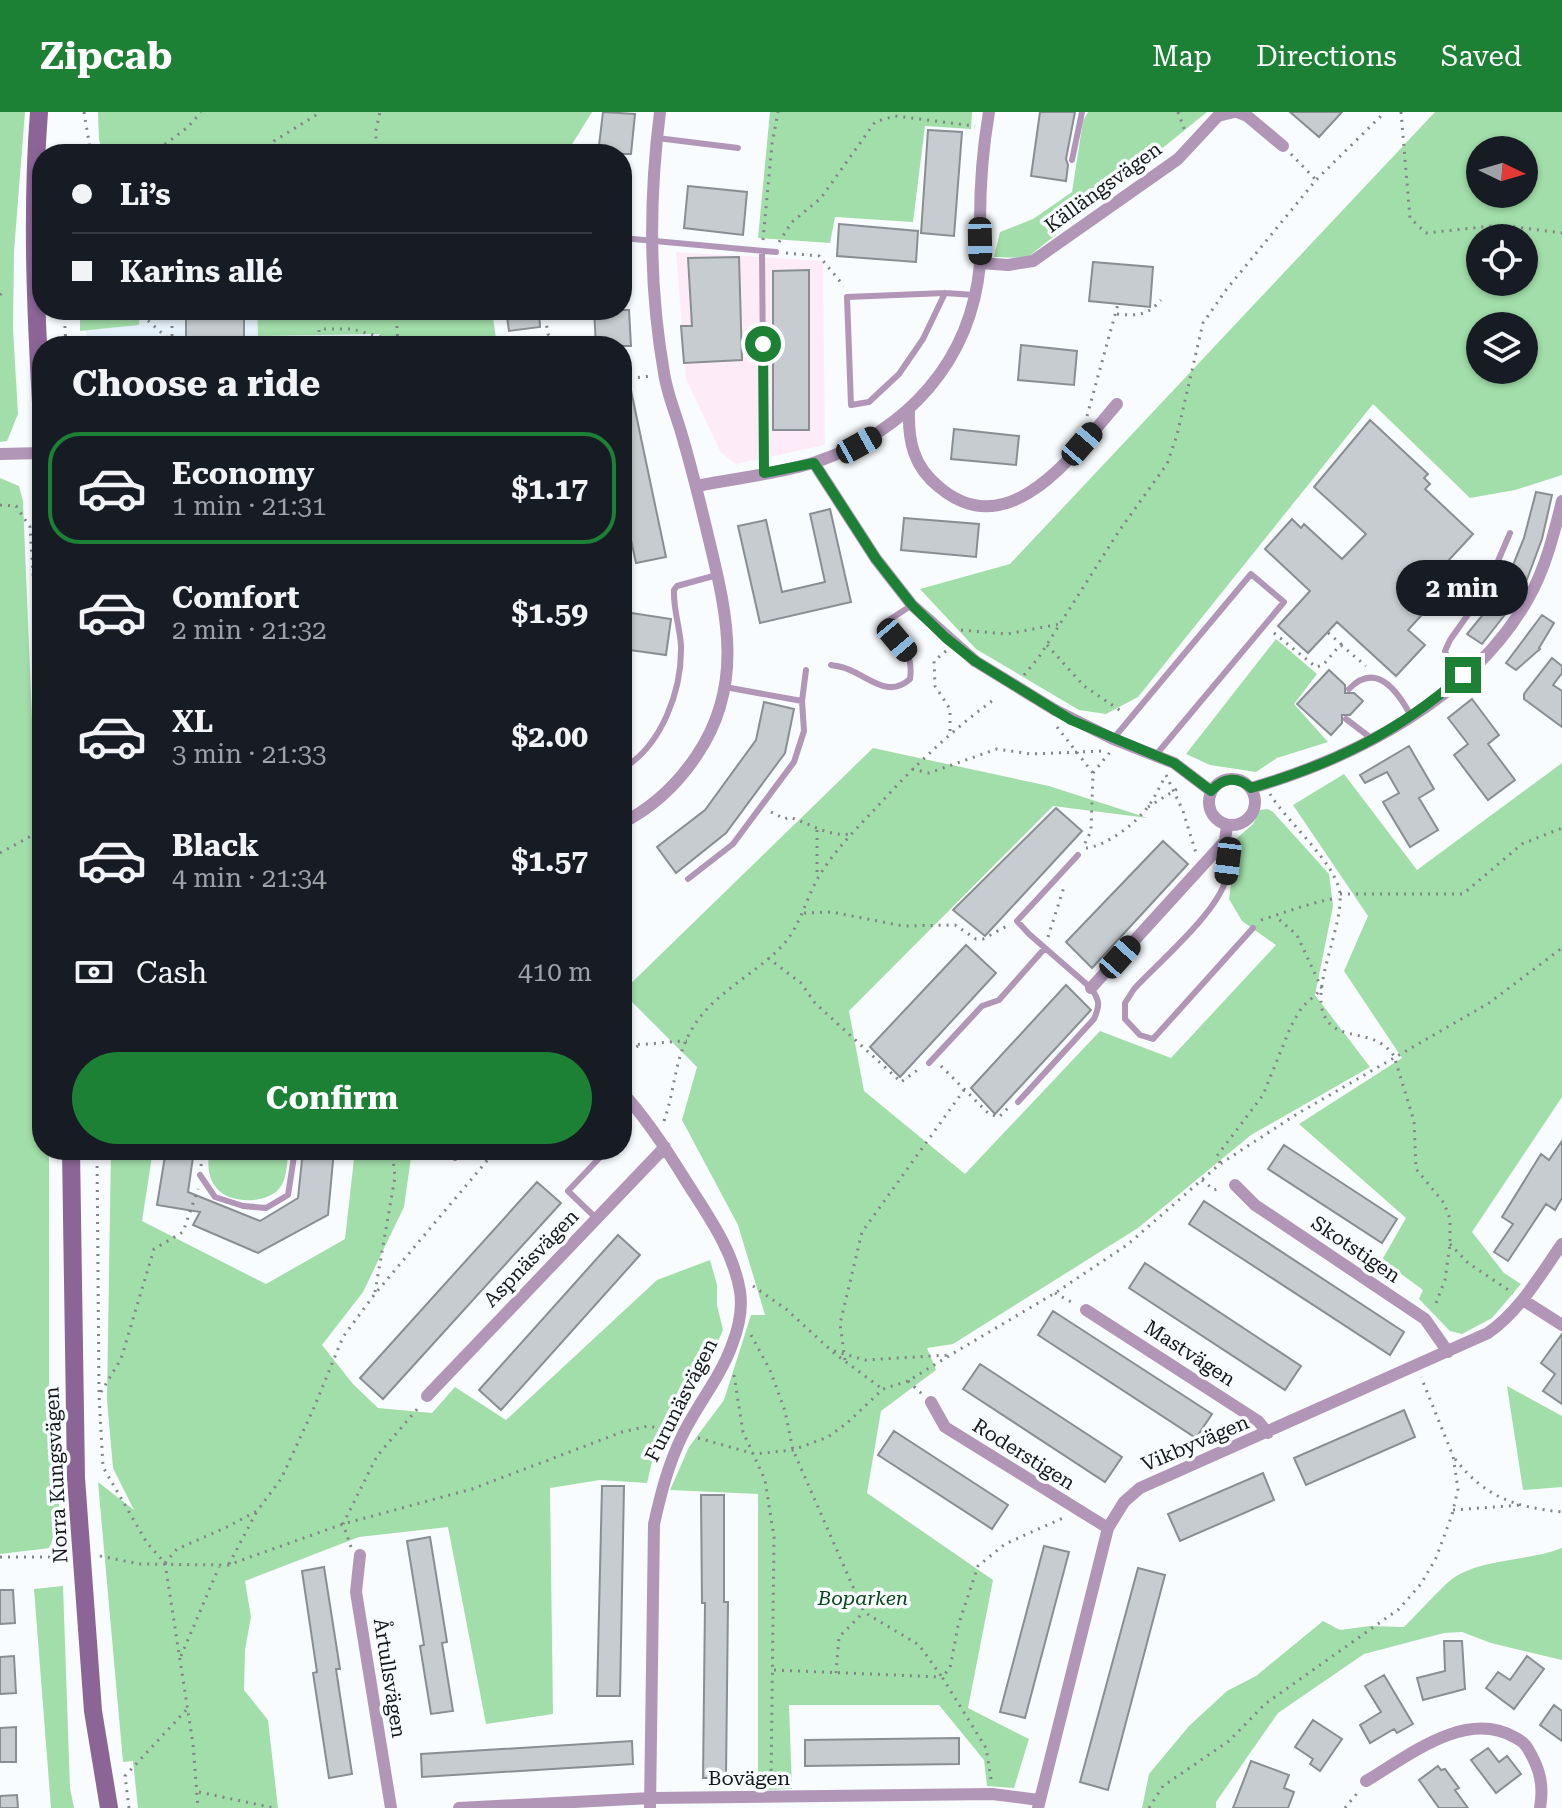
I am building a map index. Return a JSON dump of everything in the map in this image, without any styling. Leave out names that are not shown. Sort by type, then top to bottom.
[{"type":"main road","points":[[38,144],[39,112]]},
{"type":"main road","name":"Norra Kungsvägen","points":[[71,1160],[76,1478],[93,1711],[107,1804]]},
{"type":"street","points":[[632,818],[670,791],[706,742],[720,710],[725,687],[728,630],[697,486],[664,375],[651,240],[660,112]]},
{"type":"street","points":[[697,486],[814,463],[859,445],[909,411],[942,370],[962,338],[975,295],[980,263],[980,220],[989,112]]},
{"type":"street","name":"Källängsvägen","points":[[980,263],[1008,265],[1033,261],[1178,159],[1218,116],[1235,112],[1247,116],[1283,146]]},
{"type":"street","points":[[909,411],[911,446],[916,462],[927,477],[962,502],[987,506],[1014,502],[1040,486],[1070,458],[1117,404]]},
{"type":"street","points":[[0,454],[32,453]]},
{"type":"street","points":[[814,463],[876,559],[912,605],[950,641],[975,661],[1060,713],[1113,739],[1174,763],[1211,791]]},
{"type":"street","points":[[1257,786],[1254,811],[1243,823],[1227,825],[1211,812],[1209,798],[1216,785],[1230,779],[1257,786],[1286,779],[1374,740],[1412,718],[1493,648],[1529,599],[1545,560],[1562,501]]},
{"type":"street","points":[[1091,988],[1225,841],[1227,825]]},
{"type":"street","name":"Furunäsvägen","points":[[632,1104],[665,1147],[722,1237],[738,1282],[741,1319],[713,1386],[683,1434],[663,1480],[654,1524],[651,1803]]},
{"type":"street","name":"Aspnäsvägen","points":[[427,1396],[665,1147]]},
{"type":"street","name":"Skotstigen","points":[[1235,1185],[1255,1205],[1425,1319],[1448,1352]]},
{"type":"street","name":"Vikbyvägen","points":[[1038,1804],[1108,1528],[1124,1502],[1140,1488],[1448,1352],[1500,1325],[1523,1300],[1562,1244]]},
{"type":"street","points":[[1523,1300],[1562,1325]]},
{"type":"street","name":"Mastvägen","points":[[1086,1310],[1258,1421],[1268,1433]]},
{"type":"street","name":"Roderstigen","points":[[931,1402],[945,1427],[1108,1528]]},
{"type":"street","name":"Årtullsvägen","points":[[360,1555],[356,1592],[391,1808]]},
{"type":"street","points":[[1366,1781],[1428,1744],[1458,1731],[1504,1731],[1524,1743],[1538,1765],[1543,1789],[1540,1808]]},
{"type":"street","name":"Bovägen","points":[[459,1808],[771,1797],[992,1794],[1038,1804]]},
{"type":"lane","points":[[1072,160],[1082,112]]},
{"type":"lane","points":[[657,138],[738,148]]},
{"type":"lane","points":[[632,239],[776,252]]},
{"type":"lane","points":[[762,251],[764,473]]},
{"type":"lane","points":[[945,293],[923,339],[899,374],[869,402],[851,405],[847,297],[945,293],[975,295]]},
{"type":"lane","points":[[1463,675],[1445,651],[1486,589],[1510,533]]},
{"type":"lane","points":[[1113,739],[1251,574],[1284,602],[1155,756]]},
{"type":"lane","points":[[632,760],[647,746],[674,700],[681,650],[674,590],[677,586],[717,575]]},
{"type":"lane","points":[[831,665],[848,669],[881,687],[905,684],[910,679],[910,656],[883,624],[912,605]]},
{"type":"lane","points":[[688,879],[733,844],[794,762],[804,731],[802,701],[806,670]]},
{"type":"lane","points":[[1349,689],[1361,679],[1381,679],[1405,705],[1412,718]]},
{"type":"lane","points":[[725,687],[802,701]]},
{"type":"lane","points":[[1346,719],[1374,740]]},
{"type":"lane","points":[[1225,841],[1228,861],[1225,880],[1214,905],[1134,989],[1125,1003],[1125,1019],[1140,1035],[1153,1039],[1253,928]]},
{"type":"lane","points":[[1018,1102],[1094,1019],[1100,1005],[1091,988],[1017,921],[1078,855]]},
{"type":"lane","points":[[929,1063],[982,1006],[999,1000],[1045,948]]},
{"type":"lane","points":[[200,1175],[215,1197],[243,1206],[266,1208],[288,1195],[293,1160]]},
{"type":"lane","points":[[597,1160],[568,1191],[597,1219]]},
{"type":"path","points":[[84,112],[89,144]]},
{"type":"path","points":[[165,144],[188,127],[201,112]]},
{"type":"path","points":[[272,144],[321,112]]},
{"type":"path","points":[[378,144],[375,134],[380,112]]},
{"type":"path","points":[[762,251],[778,112]]},
{"type":"path","points":[[1178,112],[1189,145]]},
{"type":"path","points":[[1023,676],[1047,645],[1119,531],[1167,464],[1177,435],[1203,323],[1316,180],[1385,112]]},
{"type":"path","points":[[1401,112],[1410,218],[1426,233],[1501,225],[1562,233]]},
{"type":"path","points":[[847,297],[844,286],[819,256],[776,252],[777,244],[792,222],[821,198],[875,122],[895,116],[986,128]]},
{"type":"path","points":[[1283,146],[1316,180]]},
{"type":"path","points":[[0,295],[5,289]]},
{"type":"path","points":[[1117,314],[1141,316],[1161,300]]},
{"type":"path","points":[[1094,430],[1087,417],[1090,401],[1118,304]]},
{"type":"path","points":[[147,320],[165,336]]},
{"type":"path","points":[[319,336],[319,329],[352,329],[373,336]]},
{"type":"path","points":[[632,378],[664,375]]},
{"type":"path","points":[[0,505],[16,506],[30,527],[32,558]]},
{"type":"path","points":[[950,733],[950,709],[935,686],[934,661],[956,630],[1007,634],[1060,624]]},
{"type":"path","points":[[1265,625],[1316,667],[1323,665],[1341,644]]},
{"type":"path","points":[[1327,632],[1381,679]]},
{"type":"path","points":[[1047,645],[1084,686],[1131,717]]},
{"type":"path","points":[[655,1133],[665,1119],[674,1072],[692,1028],[718,1000],[783,946],[818,880],[852,834],[950,733],[996,698]]},
{"type":"path","points":[[1060,713],[1057,727],[1093,773]]},
{"type":"path","points":[[912,769],[929,773],[997,749],[1031,754],[1111,751],[1093,773],[1091,831],[1082,849],[1098,847],[1115,837],[1148,807],[1194,778]]},
{"type":"path","points":[[1148,807],[1166,775],[1183,811],[1200,868]]},
{"type":"path","points":[[1257,786],[1334,875],[1340,896],[1338,919],[1322,989],[1322,1011],[1331,1026],[1347,1033],[1372,1037],[1388,1047],[1394,1056],[1414,1121],[1416,1169],[1444,1203],[1450,1219],[1450,1244],[1439,1299],[1425,1319]]},
{"type":"path","points":[[762,805],[779,817],[789,817],[828,834],[852,834]]},
{"type":"path","points":[[1253,928],[1261,920],[1309,902],[1340,896],[1463,894],[1522,844],[1562,828]]},
{"type":"path","points":[[817,830],[818,880]]},
{"type":"path","points":[[0,853],[32,835]]},
{"type":"path","points":[[1045,948],[1072,861]]},
{"type":"path","points":[[802,914],[832,912],[862,915],[903,926],[955,925],[976,939],[983,939],[1017,921]]},
{"type":"path","points":[[1275,916],[1297,935],[1322,989]]},
{"type":"path","points":[[98,1556],[140,1564],[228,1565],[343,1524],[472,1489],[622,1432],[648,1426],[755,1454],[793,1450],[828,1437],[883,1389],[908,1381],[1055,1293],[1127,1245],[1220,1164],[1394,1056],[1489,1003],[1562,948]]},
{"type":"path","points":[[768,958],[801,983],[815,1003],[901,1082],[929,1063],[939,1064],[989,1114],[999,1117],[1008,1107]]},
{"type":"path","points":[[1220,1164],[1217,1156],[1263,1095],[1286,1037],[1302,1007],[1322,989]]},
{"type":"path","points":[[632,1049],[662,1041],[687,1041]]},
{"type":"path","points":[[632,1045],[638,1046]]},
{"type":"path","points":[[845,1360],[840,1324],[862,1232],[964,1090]]},
{"type":"path","points":[[97,1160],[99,1395],[103,1467],[147,1543],[165,1563],[188,1708],[198,1808]]},
{"type":"path","points":[[374,1295],[395,1177],[393,1160]]},
{"type":"path","points":[[228,1565],[257,1511],[281,1479],[343,1337],[374,1295],[488,1160]]},
{"type":"path","points":[[1202,1180],[1214,1190],[1235,1185]]},
{"type":"path","points":[[99,1395],[121,1359],[154,1249],[183,1232],[196,1199]]},
{"type":"path","points":[[1450,1244],[1468,1263],[1523,1300]]},
{"type":"path","points":[[738,1282],[754,1286],[786,1309],[883,1389]]},
{"type":"path","points":[[1055,1293],[1086,1310]]},
{"type":"path","points":[[741,1319],[770,1370],[785,1411],[793,1450],[864,1612],[919,1645],[942,1677],[986,1748],[992,1794]]},
{"type":"path","points":[[832,1350],[865,1360],[952,1354]]},
{"type":"path","points":[[727,1357],[733,1369],[743,1432],[765,1480],[774,1537],[771,1797]]},
{"type":"path","points":[[1149,1808],[1163,1786],[1229,1741],[1265,1704],[1399,1609],[1421,1584],[1436,1558],[1458,1489],[1453,1456],[1417,1366]]},
{"type":"path","points":[[908,1381],[931,1402]]},
{"type":"path","points":[[360,1555],[348,1544],[343,1524],[377,1456],[427,1396]]},
{"type":"path","points":[[1453,1456],[1472,1481],[1495,1496],[1522,1505],[1562,1512]]},
{"type":"path","points":[[1453,1510],[1522,1505]]},
{"type":"path","points":[[165,1563],[177,1549],[257,1511]]},
{"type":"path","points":[[942,1677],[950,1668],[958,1626],[978,1566],[1005,1544],[1078,1511]]},
{"type":"path","points":[[0,1557],[61,1557]]},
{"type":"path","points":[[179,1660],[219,1566]]},
{"type":"path","points":[[836,1673],[839,1637],[864,1612]]},
{"type":"path","points":[[773,1670],[942,1677]]},
{"type":"path","points":[[129,1808],[125,1776],[188,1708]]},
{"type":"path","points":[[1345,1808],[1366,1781]]},
{"type":"path","points":[[198,1792],[274,1808]]},
{"type":"shaded area","points":[[676,252],[823,261],[825,445],[736,464],[721,453],[686,379]]},
{"type":"shaded area","points":[[139,320],[257,320],[258,336],[86,336],[86,330],[139,325]]},
{"type":"shaded area","points":[[380,334],[380,336],[258,336]]},
{"type":"green space","points":[[0,112],[25,112],[14,251],[13,329],[18,414],[7,441],[0,442]]},
{"type":"green space","points":[[98,112],[592,112],[572,144],[100,144]]},
{"type":"green space","points":[[770,112],[972,112],[971,129],[925,126],[913,222],[835,217],[830,243],[758,238]]},
{"type":"green space","points":[[1088,112],[1207,112],[1027,258],[994,257],[1000,232],[1033,219],[1072,192],[1083,121]]},
{"type":"green space","points":[[1435,112],[1562,112],[1562,475],[1515,490],[1470,498],[1373,404],[1138,697],[1106,714],[1079,710],[976,649],[920,589],[1010,564]]},
{"type":"green space","points":[[80,320],[139,320],[139,325],[80,331]]},
{"type":"green space","points":[[257,320],[493,320],[496,336],[380,334],[258,336]]},
{"type":"green space","points":[[0,478],[19,486],[23,501],[32,719],[32,1160],[49,1160],[49,1443],[60,1511],[50,1548],[0,1554]]},
{"type":"green space","points":[[1276,639],[1317,674],[1294,704],[1328,742],[1277,758],[1256,772],[1210,765],[1186,754]]},
{"type":"green space","name":"Boparken","points":[[873,748],[1049,786],[1148,818],[1053,806],[849,1011],[864,1091],[965,1174],[1100,1031],[1171,1058],[1276,945],[1242,921],[1229,899],[1237,838],[1253,824],[1260,810],[1273,812],[1329,874],[1333,906],[1315,995],[1370,1067],[1251,1135],[1138,1228],[953,1344],[927,1348],[936,1370],[881,1411],[867,1493],[993,1580],[968,1708],[1029,1739],[1014,1788],[987,1786],[984,1760],[939,1705],[789,1705],[792,1789],[758,1790],[758,1494],[670,1490],[689,1447],[724,1400],[751,1315],[765,1315],[738,1225],[682,1120],[697,1067],[632,1002],[632,982]]},
{"type":"green space","points":[[1562,763],[1562,1097],[1472,1232],[1504,1273],[1521,1284],[1492,1318],[1462,1334],[1450,1331],[1419,1299],[1423,1290],[1382,1260],[1406,1218],[1299,1124],[1402,1058],[1344,971],[1368,916],[1293,805],[1344,774],[1417,870]]},
{"type":"green space","points":[[111,1160],[151,1160],[142,1221],[266,1284],[345,1239],[354,1160],[411,1160],[404,1207],[363,1292],[322,1345],[353,1384],[378,1408],[432,1413],[455,1387],[506,1420],[657,1280],[710,1260],[717,1285],[717,1305],[723,1330],[701,1381],[654,1453],[647,1483],[600,1480],[550,1488],[553,1714],[486,1724],[448,1527],[359,1537],[245,1581],[251,1617],[245,1650],[244,1690],[268,1720],[278,1808],[138,1808],[133,1761],[123,1762],[98,1482],[134,1510],[113,1468],[107,1400]]},
{"type":"green space","points":[[208,1160],[288,1160],[281,1186],[267,1197],[248,1200],[229,1197],[221,1192],[215,1186]]},
{"type":"green space","points":[[1507,1386],[1562,1416],[1562,1487],[1523,1490]]},
{"type":"green space","points":[[1562,1548],[1562,1660],[1491,1643],[1462,1632],[1444,1633],[1364,1654],[1278,1713],[1216,1802],[1216,1808],[1142,1808],[1149,1774],[1189,1726],[1227,1691],[1256,1676],[1323,1621],[1340,1630],[1370,1626],[1404,1627],[1439,1591],[1470,1569]]},
{"type":"green space","points":[[63,1586],[70,1788],[74,1808],[51,1808],[34,1589]]},
{"type":"building","points":[[603,112],[635,114],[632,144],[599,144]]},
{"type":"building","points":[[1040,112],[1075,112],[1066,159],[1066,181],[1031,176]]},
{"type":"building","points":[[1290,112],[1342,112],[1319,137]]},
{"type":"building","points":[[928,130],[962,132],[954,236],[921,233]]},
{"type":"building","points":[[688,186],[747,192],[743,235],[684,228]]},
{"type":"building","points":[[839,224],[918,231],[916,262],[837,256]]},
{"type":"building","points":[[739,257],[742,360],[684,363],[681,326],[692,326],[688,258]]},
{"type":"building","points":[[1093,262],[1153,267],[1150,307],[1089,301]]},
{"type":"building","points":[[809,270],[809,430],[773,430],[773,271]]},
{"type":"building","points":[[186,320],[244,320],[244,336],[186,336]]},
{"type":"building","points":[[507,320],[540,320],[540,327],[509,331]]},
{"type":"building","points":[[595,320],[630,320],[630,336],[595,336]]},
{"type":"building","points":[[1021,345],[1077,351],[1074,385],[1018,380]]},
{"type":"building","points":[[632,395],[666,557],[636,563],[632,544]]},
{"type":"building","points":[[1370,420],[1428,474],[1424,478],[1430,484],[1425,489],[1473,534],[1436,574],[1449,585],[1408,630],[1425,645],[1396,676],[1337,622],[1308,653],[1278,626],[1310,591],[1265,549],[1292,519],[1301,528],[1304,524],[1342,559],[1366,534],[1314,487]]},
{"type":"building","points":[[954,429],[1019,436],[1016,465],[951,459]]},
{"type":"building","points":[[1536,492],[1552,495],[1542,539],[1526,582],[1509,575],[1524,538]]},
{"type":"building","points":[[830,509],[851,602],[760,623],[738,526],[766,520],[782,592],[825,582],[810,514]]},
{"type":"building","points":[[904,518],[979,524],[976,557],[901,550]]},
{"type":"building","points":[[1503,590],[1517,599],[1482,644],[1467,634]]},
{"type":"building","points":[[632,613],[671,619],[666,655],[632,650]]},
{"type":"building","points":[[1542,615],[1554,623],[1540,649],[1516,670],[1506,663]]},
{"type":"building","points":[[1552,658],[1562,666],[1562,673],[1553,685],[1562,691],[1562,727],[1524,699],[1524,694]]},
{"type":"building","points":[[1329,670],[1345,685],[1345,693],[1354,693],[1363,701],[1350,715],[1342,715],[1342,723],[1331,735],[1297,704]]},
{"type":"building","points":[[1472,699],[1499,735],[1488,744],[1515,780],[1488,800],[1454,755],[1468,744],[1448,718]]},
{"type":"building","points":[[764,702],[794,709],[785,753],[726,833],[676,873],[657,847],[705,810],[756,740]]},
{"type":"building","points":[[1409,746],[1434,789],[1419,798],[1438,830],[1410,847],[1383,802],[1399,793],[1387,772],[1365,783],[1360,775]]},
{"type":"building","points":[[1056,808],[1082,831],[985,936],[953,910]]},
{"type":"building","points":[[1163,841],[1188,864],[1092,968],[1066,942]]},
{"type":"building","points":[[966,945],[996,973],[900,1077],[870,1047]]},
{"type":"building","points":[[1066,985],[1091,1010],[995,1114],[971,1088]]},
{"type":"building","points":[[1562,1141],[1562,1198],[1555,1210],[1546,1204],[1508,1261],[1494,1252],[1513,1224],[1502,1217],[1541,1154],[1549,1160]]},
{"type":"building","points":[[1284,1145],[1397,1219],[1382,1243],[1268,1169]]},
{"type":"building","points":[[164,1160],[193,1160],[188,1192],[260,1221],[298,1198],[302,1160],[333,1160],[328,1215],[258,1253],[193,1225],[200,1212],[157,1205]]},
{"type":"building","points":[[537,1182],[561,1203],[383,1399],[360,1378]]},
{"type":"building","points":[[1204,1201],[1404,1332],[1390,1355],[1189,1224]]},
{"type":"building","points":[[618,1235],[640,1255],[501,1410],[479,1390]]},
{"type":"building","points":[[1145,1263],[1301,1366],[1285,1390],[1129,1288]]},
{"type":"building","points":[[1053,1311],[1212,1414],[1196,1438],[1038,1335]]},
{"type":"building","points":[[1562,1334],[1562,1404],[1543,1391],[1555,1374],[1541,1363]]},
{"type":"building","points":[[980,1364],[1122,1457],[1105,1482],[963,1389]]},
{"type":"building","points":[[1404,1410],[1415,1437],[1306,1485],[1294,1458]]},
{"type":"building","points":[[894,1431],[1008,1505],[992,1529],[878,1455]]},
{"type":"building","points":[[1263,1473],[1274,1500],[1180,1541],[1168,1514]]},
{"type":"building","points":[[602,1486],[624,1486],[620,1696],[597,1696]]},
{"type":"building","points":[[701,1495],[724,1495],[724,1602],[728,1602],[726,1778],[703,1778],[705,1603],[702,1603]]},
{"type":"building","points":[[430,1537],[447,1642],[442,1643],[453,1711],[431,1714],[420,1646],[424,1645],[407,1541]]},
{"type":"building","points":[[1044,1546],[1069,1552],[1025,1718],[1000,1712]]},
{"type":"building","points":[[324,1567],[352,1774],[329,1778],[302,1571]]},
{"type":"building","points":[[1138,1568],[1165,1575],[1108,1790],[1080,1782]]},
{"type":"building","points":[[0,1590],[13,1590],[15,1623],[0,1624]]},
{"type":"building","points":[[1444,1641],[1462,1641],[1465,1689],[1423,1700],[1417,1678],[1445,1671]]},
{"type":"building","points":[[14,1656],[16,1693],[0,1694],[0,1657]]},
{"type":"building","points":[[1527,1656],[1544,1669],[1514,1709],[1486,1688],[1498,1672],[1510,1680]]},
{"type":"building","points":[[1384,1675],[1413,1724],[1397,1733],[1394,1729],[1370,1743],[1360,1725],[1381,1712],[1365,1686]]},
{"type":"building","points":[[1554,1705],[1562,1711],[1562,1741],[1540,1725]]},
{"type":"building","points":[[1313,1720],[1342,1739],[1320,1771],[1310,1764],[1313,1759],[1295,1747]]},
{"type":"building","points":[[16,1727],[16,1762],[0,1762],[0,1728]]},
{"type":"building","points":[[959,1738],[959,1764],[805,1766],[805,1740]]},
{"type":"building","points":[[632,1741],[633,1764],[422,1777],[421,1754]]},
{"type":"building","points":[[1488,1748],[1499,1762],[1507,1756],[1521,1774],[1496,1793],[1471,1760]]},
{"type":"building","points":[[1251,1761],[1289,1775],[1284,1788],[1294,1792],[1288,1808],[1233,1808]]},
{"type":"building","points":[[1438,1766],[1441,1770],[1445,1769],[1459,1788],[1455,1790],[1468,1808],[1439,1808],[1419,1780]]},
{"type":"building","points":[[17,1795],[18,1808],[0,1808],[0,1796]]},
{"type":"route","points":[[763,344],[764,473],[814,463],[876,559],[912,605],[946,638],[975,661],[1071,720],[1174,763],[1211,791],[1216,785],[1230,779],[1251,788],[1286,779],[1374,740],[1412,718],[1463,675]]}]
